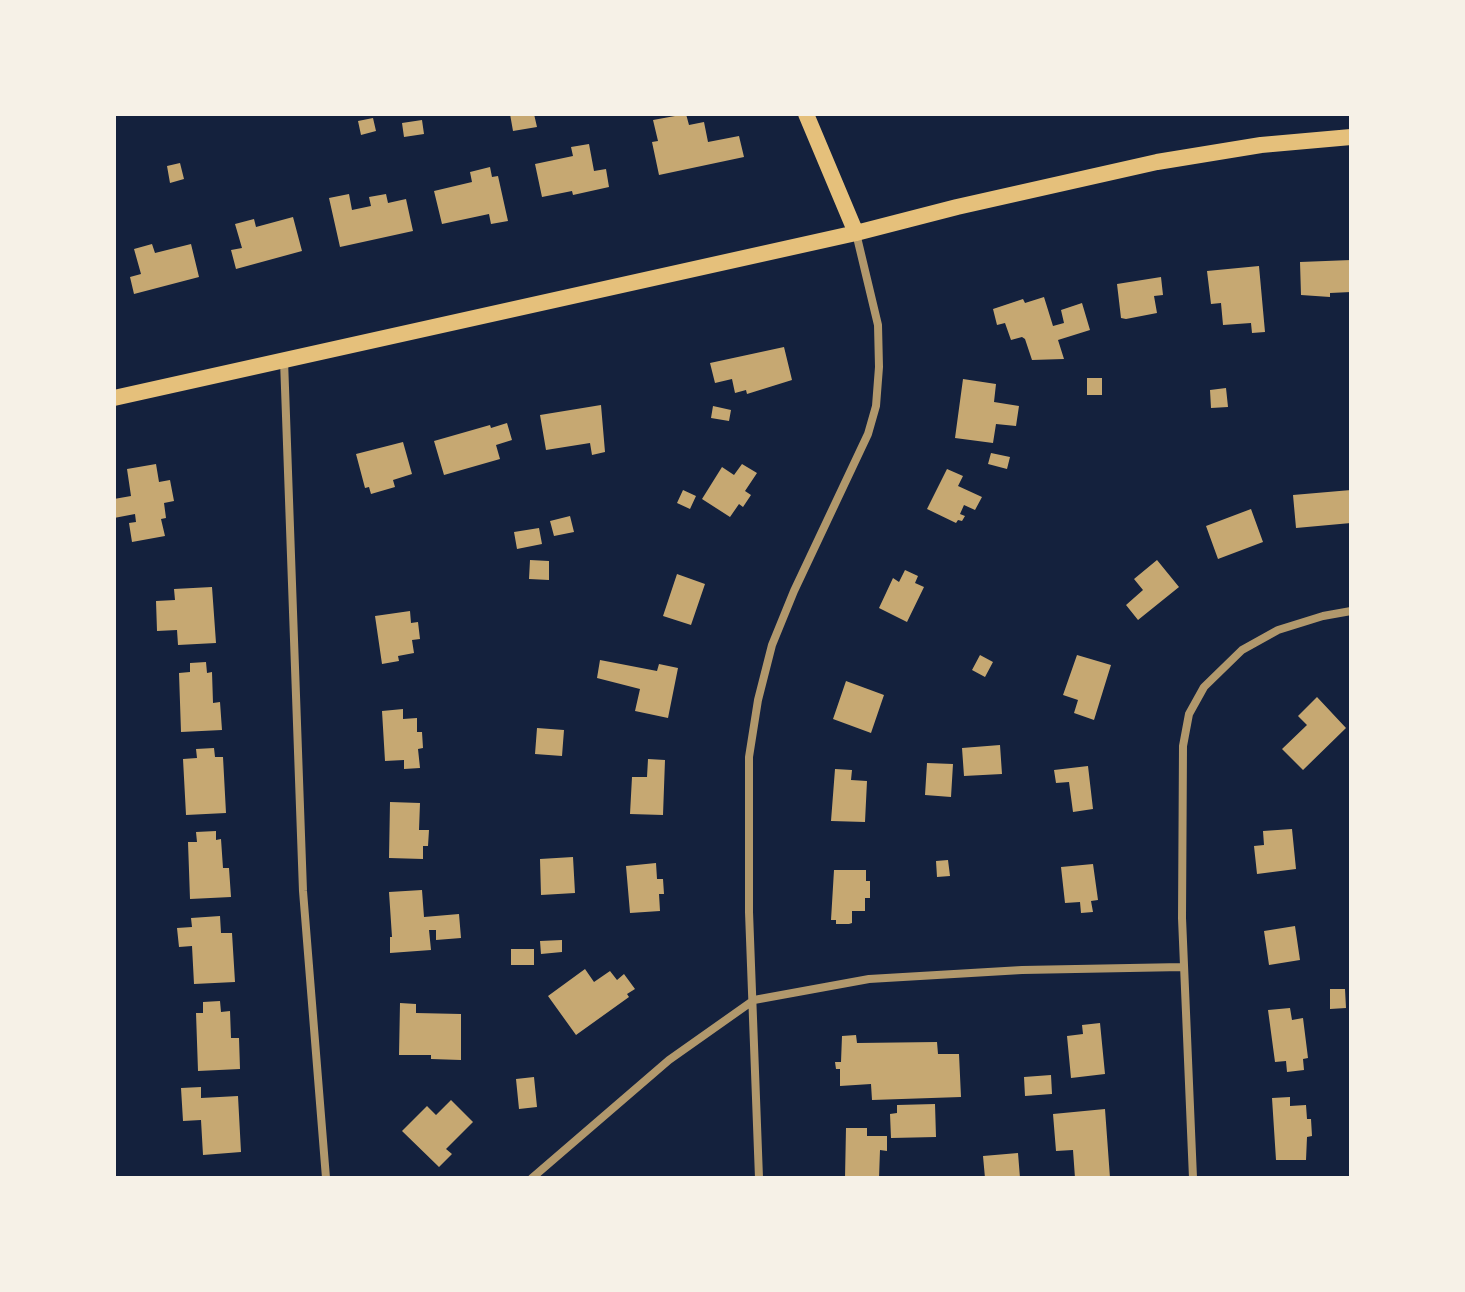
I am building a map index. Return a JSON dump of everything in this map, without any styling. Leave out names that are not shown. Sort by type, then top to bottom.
[{"type":"main road","points":[[806,114],[856,233]]},
{"type":"main road","points":[[114,398],[856,233],[1157,162],[1261,145],[1351,137]]},
{"type":"street","points":[[759,1178],[749,912],[749,757],[758,700],[772,645],[868,434],[876,406],[878,325],[856,233]]},
{"type":"street","points":[[284,359],[303,891],[326,1178]]},
{"type":"street","points":[[1193,1178],[1183,967],[1183,746],[1189,714],[1204,687],[1242,650],[1278,630],[1351,611]]},
{"type":"street","points":[[532,1178],[669,1060],[754,1000],[869,979],[1022,970],[1183,967]]},
{"type":"building","points":[[510,114],[534,114],[537,127],[513,131]]},
{"type":"building","points":[[686,114],[689,125],[704,122],[708,142],[739,136],[744,157],[659,175],[652,142],[658,141],[653,120]]},
{"type":"building","points":[[373,118],[376,131],[361,135],[358,121]]},
{"type":"building","points":[[422,120],[424,134],[404,137],[402,123]]},
{"type":"building","points":[[589,144],[594,171],[606,169],[609,187],[573,195],[572,191],[542,197],[535,164],[573,156],[571,147]]},
{"type":"building","points":[[180,163],[184,179],[170,183],[167,166]]},
{"type":"building","points":[[490,167],[492,177],[498,176],[508,221],[491,224],[489,214],[442,224],[434,191],[472,182],[470,172]]},
{"type":"building","points":[[349,194],[352,210],[371,206],[369,197],[386,194],[388,203],[406,199],[413,231],[340,247],[329,198]]},
{"type":"building","points":[[293,217],[302,251],[236,269],[231,250],[242,248],[235,224],[254,219],[256,227]]},
{"type":"building","points":[[152,244],[155,253],[191,244],[199,277],[134,294],[130,277],[141,274],[134,249]]},
{"type":"building","points":[[1351,260],[1351,292],[1330,293],[1330,297],[1301,295],[1300,262]]},
{"type":"building","points":[[1259,266],[1265,332],[1252,333],[1251,323],[1223,325],[1221,303],[1211,304],[1207,271]]},
{"type":"building","points":[[1161,277],[1163,295],[1154,296],[1157,313],[1121,318],[1117,284]]},
{"type":"building","points":[[1044,297],[1053,326],[1064,323],[1061,310],[1082,303],[1090,330],[1058,340],[1064,359],[1032,360],[1025,339],[1011,340],[1005,323],[997,325],[993,309],[1023,299],[1025,303]]},
{"type":"building","points":[[784,347],[792,380],[747,394],[746,390],[735,393],[732,379],[715,383],[710,363]]},
{"type":"building","points":[[1087,378],[1102,378],[1102,395],[1087,395]]},
{"type":"building","points":[[963,379],[996,384],[994,402],[1019,406],[1016,426],[996,424],[993,443],[955,438]]},
{"type":"building","points":[[1226,388],[1228,407],[1211,408],[1210,390]]},
{"type":"building","points":[[601,405],[605,452],[592,455],[590,443],[546,450],[540,415]]},
{"type":"building","points":[[713,406],[731,410],[729,421],[711,418]]},
{"type":"building","points":[[507,423],[512,440],[496,445],[500,459],[444,475],[434,441]]},
{"type":"building","points":[[403,442],[412,474],[393,480],[395,487],[371,494],[369,487],[365,488],[356,454]]},
{"type":"building","points":[[991,453],[1010,457],[1007,469],[988,464]]},
{"type":"building","points":[[156,464],[159,482],[170,480],[174,501],[164,503],[166,518],[161,519],[165,536],[132,542],[129,523],[136,522],[135,514],[114,518],[114,499],[131,496],[127,469]]},
{"type":"building","points":[[742,464],[757,473],[745,491],[751,495],[743,507],[739,504],[730,517],[702,499],[722,467],[734,475]]},
{"type":"building","points":[[947,469],[963,476],[958,486],[982,497],[975,510],[964,505],[960,514],[965,516],[956,523],[927,509]]},
{"type":"building","points":[[683,490],[696,496],[690,509],[677,503]]},
{"type":"building","points":[[1351,490],[1351,523],[1296,528],[1293,495]]},
{"type":"building","points":[[1251,509],[1263,542],[1218,559],[1206,526]]},
{"type":"building","points":[[570,516],[574,532],[554,536],[550,521]]},
{"type":"building","points":[[539,528],[542,544],[517,549],[514,532]]},
{"type":"building","points":[[530,560],[549,561],[549,580],[529,579]]},
{"type":"building","points":[[1157,560],[1179,587],[1138,620],[1126,605],[1143,590],[1134,579]]},
{"type":"building","points":[[905,570],[918,576],[915,583],[924,587],[907,622],[879,608],[893,578],[899,582]]},
{"type":"building","points":[[677,574],[705,584],[691,625],[663,616]]},
{"type":"building","points":[[212,587],[216,643],[178,645],[177,630],[157,631],[156,601],[175,600],[174,589]]},
{"type":"building","points":[[410,611],[411,623],[418,622],[420,639],[412,640],[414,653],[398,656],[399,661],[382,664],[375,616]]},
{"type":"building","points":[[980,655],[993,662],[985,677],[972,670]]},
{"type":"building","points":[[1077,655],[1111,665],[1094,720],[1074,713],[1078,700],[1063,695]]},
{"type":"building","points":[[600,660],[657,671],[659,664],[678,668],[668,718],[635,711],[640,689],[597,678]]},
{"type":"building","points":[[206,662],[207,673],[212,672],[213,703],[220,702],[222,730],[181,732],[179,673],[190,672],[190,663]]},
{"type":"building","points":[[846,681],[884,695],[871,733],[833,719]]},
{"type":"building","points":[[1317,697],[1346,728],[1303,770],[1282,749],[1307,725],[1298,716]]},
{"type":"building","points":[[403,709],[403,719],[417,718],[417,732],[422,732],[423,748],[418,749],[420,768],[404,769],[404,760],[385,761],[382,711]]},
{"type":"building","points":[[537,728],[564,730],[562,756],[535,754]]},
{"type":"building","points":[[1000,745],[1002,774],[964,776],[962,748]]},
{"type":"building","points":[[214,748],[215,757],[223,757],[226,813],[186,815],[183,759],[197,758],[196,749]]},
{"type":"building","points":[[648,759],[665,760],[663,815],[630,814],[632,777],[647,777]]},
{"type":"building","points":[[927,763],[953,764],[951,797],[925,795]]},
{"type":"building","points":[[1088,766],[1093,809],[1073,812],[1069,782],[1056,783],[1054,770]]},
{"type":"building","points":[[835,769],[852,770],[851,780],[867,781],[865,822],[831,821]]},
{"type":"building","points":[[390,802],[420,803],[419,830],[429,830],[428,846],[423,846],[423,859],[389,858]]},
{"type":"building","points":[[1292,829],[1296,869],[1257,874],[1254,846],[1264,845],[1263,831]]},
{"type":"building","points":[[216,831],[216,840],[221,839],[223,868],[229,868],[231,897],[190,899],[188,842],[197,842],[196,832]]},
{"type":"building","points":[[573,857],[575,893],[541,895],[540,859]]},
{"type":"building","points":[[948,860],[950,876],[937,877],[936,861]]},
{"type":"building","points":[[656,863],[657,879],[663,879],[664,894],[659,894],[660,911],[630,913],[626,866]]},
{"type":"building","points":[[1093,864],[1098,900],[1091,901],[1093,912],[1081,913],[1080,902],[1065,903],[1061,867]]},
{"type":"building","points":[[834,870],[866,870],[866,881],[870,881],[870,898],[865,898],[865,911],[852,911],[852,923],[849,924],[836,924],[836,920],[831,920]]},
{"type":"building","points":[[422,890],[424,917],[459,914],[461,938],[436,940],[436,930],[429,930],[431,950],[390,953],[389,892]]},
{"type":"building","points":[[220,916],[221,933],[232,933],[235,982],[194,984],[192,946],[179,947],[177,928],[192,927],[191,918]]},
{"type":"building","points":[[1295,926],[1300,960],[1269,965],[1264,931]]},
{"type":"building","points":[[562,940],[562,952],[541,954],[540,941]]},
{"type":"building","points":[[511,949],[534,949],[534,965],[511,965]]},
{"type":"building","points":[[585,969],[594,982],[610,971],[617,980],[624,974],[635,989],[627,994],[629,997],[576,1035],[548,996]]},
{"type":"building","points":[[1330,989],[1345,989],[1346,1008],[1330,1009]]},
{"type":"building","points":[[220,1001],[221,1012],[230,1011],[231,1038],[239,1038],[240,1069],[198,1071],[196,1013],[203,1013],[203,1002]]},
{"type":"building","points":[[400,1003],[416,1004],[416,1013],[461,1014],[461,1060],[431,1059],[431,1055],[399,1055]]},
{"type":"building","points":[[1290,1008],[1292,1020],[1303,1018],[1308,1058],[1303,1059],[1304,1070],[1287,1072],[1286,1061],[1275,1062],[1268,1010]]},
{"type":"building","points":[[1100,1023],[1105,1074],[1071,1078],[1067,1036],[1083,1034],[1082,1025]]},
{"type":"building","points":[[856,1035],[857,1043],[937,1042],[938,1054],[959,1054],[961,1097],[872,1100],[871,1084],[840,1086],[840,1069],[836,1069],[835,1062],[841,1062],[842,1036]]},
{"type":"building","points":[[1051,1075],[1052,1094],[1025,1096],[1024,1077]]},
{"type":"building","points":[[534,1077],[537,1107],[519,1109],[516,1079]]},
{"type":"building","points":[[201,1087],[201,1098],[238,1096],[241,1152],[203,1155],[201,1120],[183,1121],[181,1088]]},
{"type":"building","points":[[1290,1097],[1290,1106],[1306,1105],[1307,1119],[1311,1119],[1312,1136],[1307,1137],[1306,1160],[1276,1160],[1272,1098]]},
{"type":"building","points":[[451,1100],[473,1122],[446,1149],[452,1154],[439,1167],[402,1131],[427,1106],[436,1115]]},
{"type":"building","points":[[935,1104],[936,1137],[891,1138],[890,1114],[897,1113],[897,1105]]},
{"type":"building","points":[[1105,1109],[1110,1178],[1075,1178],[1073,1150],[1056,1151],[1053,1114]]},
{"type":"building","points":[[846,1128],[867,1128],[867,1136],[887,1136],[887,1151],[880,1150],[879,1178],[845,1178]]},
{"type":"building","points":[[1018,1153],[1020,1178],[985,1178],[983,1156]]}]
